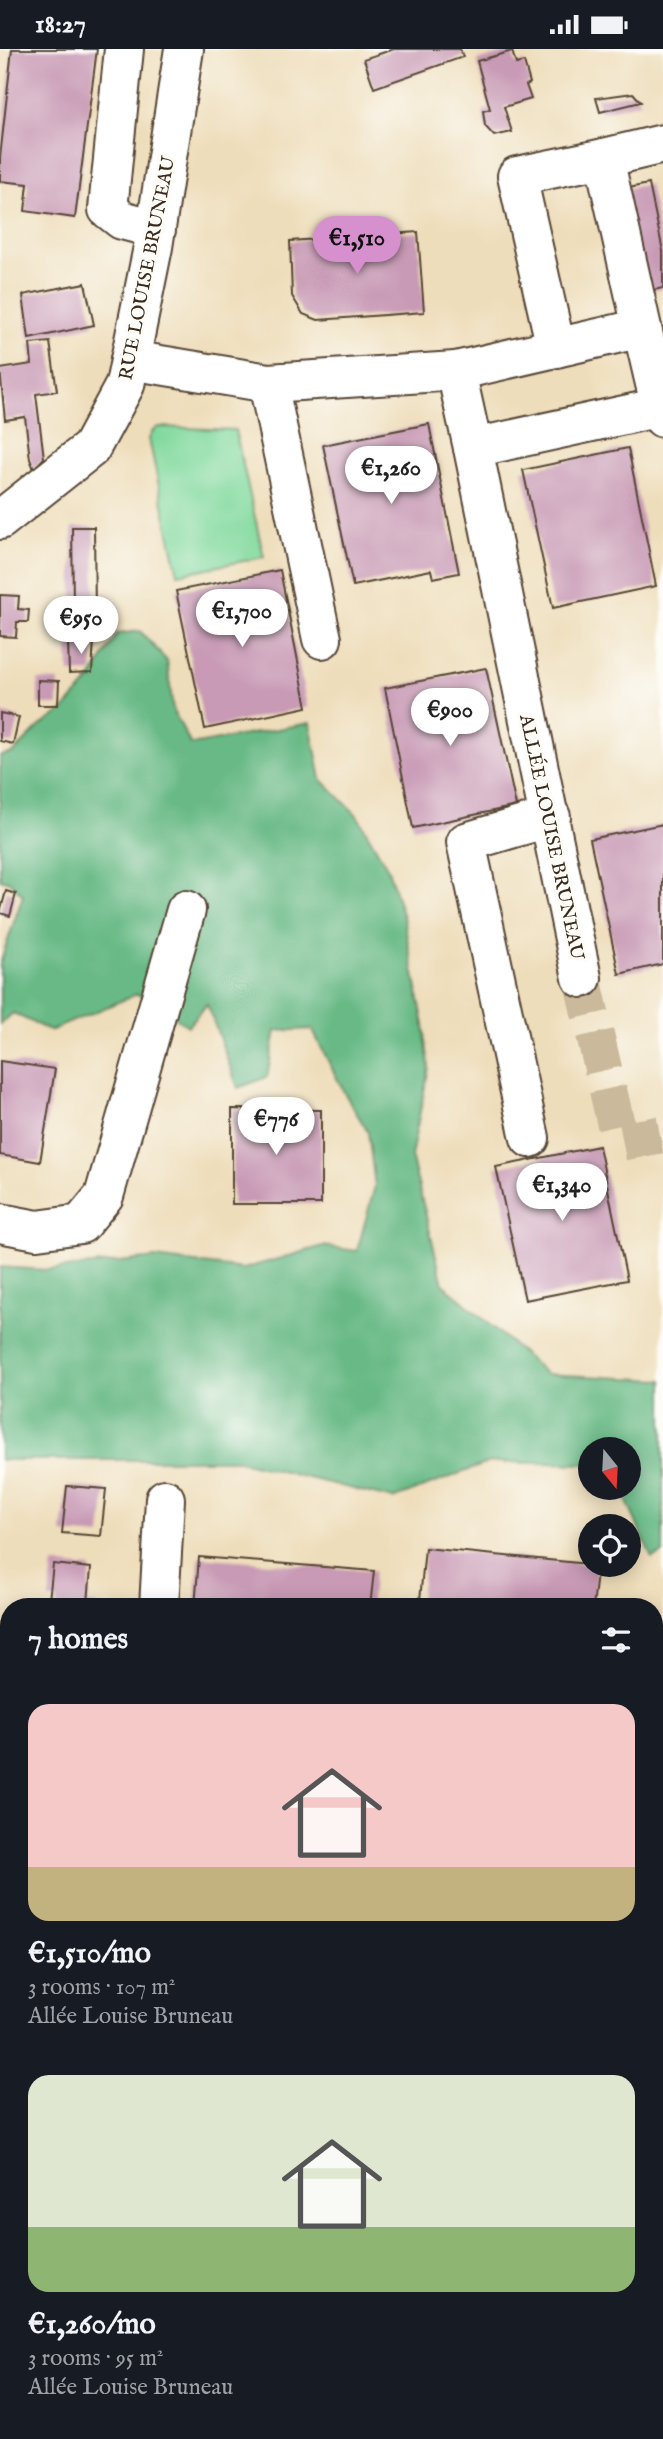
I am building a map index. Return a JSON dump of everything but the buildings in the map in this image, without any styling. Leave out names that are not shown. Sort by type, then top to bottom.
[{"type":"street","points":[[124,49],[108,209],[122,220],[156,229]]},
{"type":"street","name":"RUE LOUISE BRUNEAU","points":[[0,520],[91,448],[125,385],[156,229],[184,49]]},
{"type":"street","points":[[556,348],[517,176],[663,144]]},
{"type":"street","points":[[473,448],[662,413],[604,158]]},
{"type":"street","points":[[130,360],[268,383],[456,370],[642,328]]},
{"type":"street","name":"ALLÉE LOUISE BRUNEAU","points":[[456,370],[551,817],[582,978]]},
{"type":"street","points":[[268,383],[322,639]]},
{"type":"street","points":[[530,1138],[466,842],[551,817]]},
{"type":"street","points":[[0,1223],[37,1230],[81,1224],[104,1196],[186,910]]},
{"type":"street","points":[[160,1598],[165,1499]]},
{"type":"green space","points":[[158,427],[235,430],[264,557],[178,574],[149,439]]},
{"type":"green space","points":[[140,631],[167,661],[173,710],[191,745],[310,723],[321,779],[357,815],[388,869],[403,917],[424,1025],[429,1067],[411,1156],[443,1284],[546,1374],[663,1380],[663,1553],[652,1558],[641,1533],[641,1514],[633,1514],[626,1500],[641,1500],[641,1437],[578,1437],[578,1464],[490,1462],[393,1499],[236,1460],[0,1460],[0,1267],[48,1270],[155,1258],[243,1269],[323,1246],[357,1251],[375,1186],[368,1132],[312,1029],[276,1031],[267,1077],[238,1088],[207,1004],[188,1026],[137,994],[50,1031],[13,1013],[0,1024],[0,964],[23,895],[10,882],[0,879],[0,756],[13,753],[40,726],[64,710],[91,679],[117,634]]},
{"type":"tunnel","points":[[582,978],[620,1142],[663,1134]]}]
